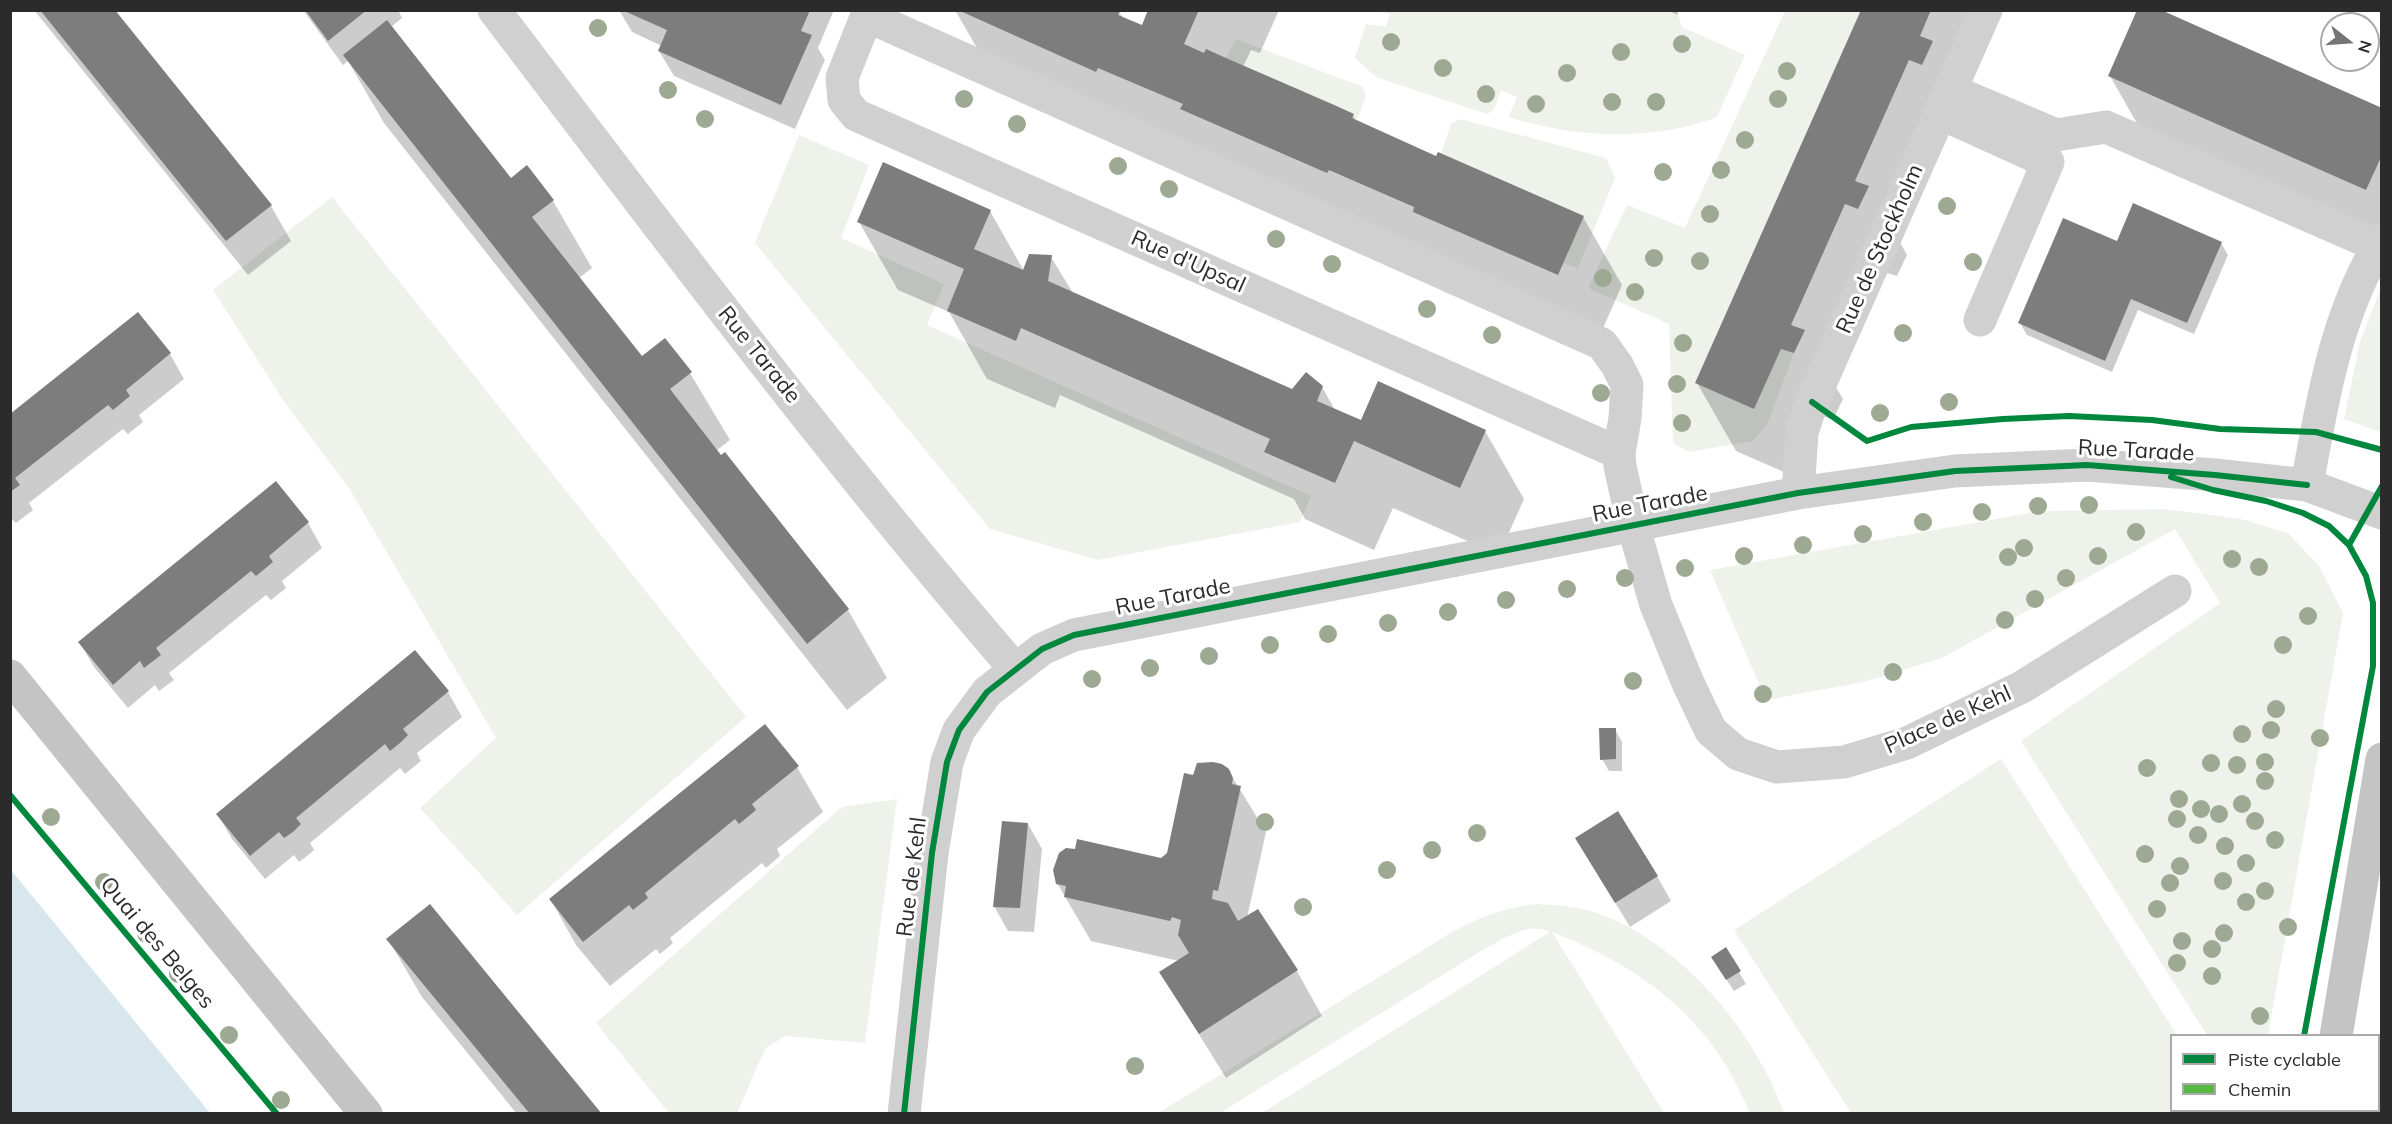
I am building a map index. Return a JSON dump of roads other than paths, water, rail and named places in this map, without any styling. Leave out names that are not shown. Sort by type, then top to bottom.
[{"type":"main road","points":[[10,676],[366,1113]]},
{"type":"main road","points":[[2336,1034],[2382,759]]},
{"type":"street","name":"Rue Tarade","points":[[494,10],[706,288],[936,576],[1015,669],[1042,649],[1074,635],[1798,494],[1955,471],[2087,465],[2215,475],[2307,485],[2382,513]]},
{"type":"street","name":"Rue de Stockholm","points":[[1798,494],[1802,432],[1812,402],[1986,10]]},
{"type":"street","name":"Rue d'Upsal","points":[[1619,453],[856,114],[844,100],[842,78],[868,13],[1602,344],[1617,365],[1627,385],[1625,418],[1619,453],[1633,525]]},
{"type":"street","points":[[1945,101],[2056,135],[2106,127],[2380,243],[2359,282],[2337,344],[2307,485]]},
{"type":"street","points":[[1945,101],[2048,162],[1980,320]]},
{"type":"street","name":"Place de Kehl","points":[[1633,525],[1656,605],[1688,683],[1711,731],[1738,754],[1777,767],[1844,762],[1907,743],[2022,687],[2175,591]]},
{"type":"street","name":"Rue de Kehl","points":[[904,1113],[932,853],[947,762],[959,730],[987,692],[1015,669]]}]
